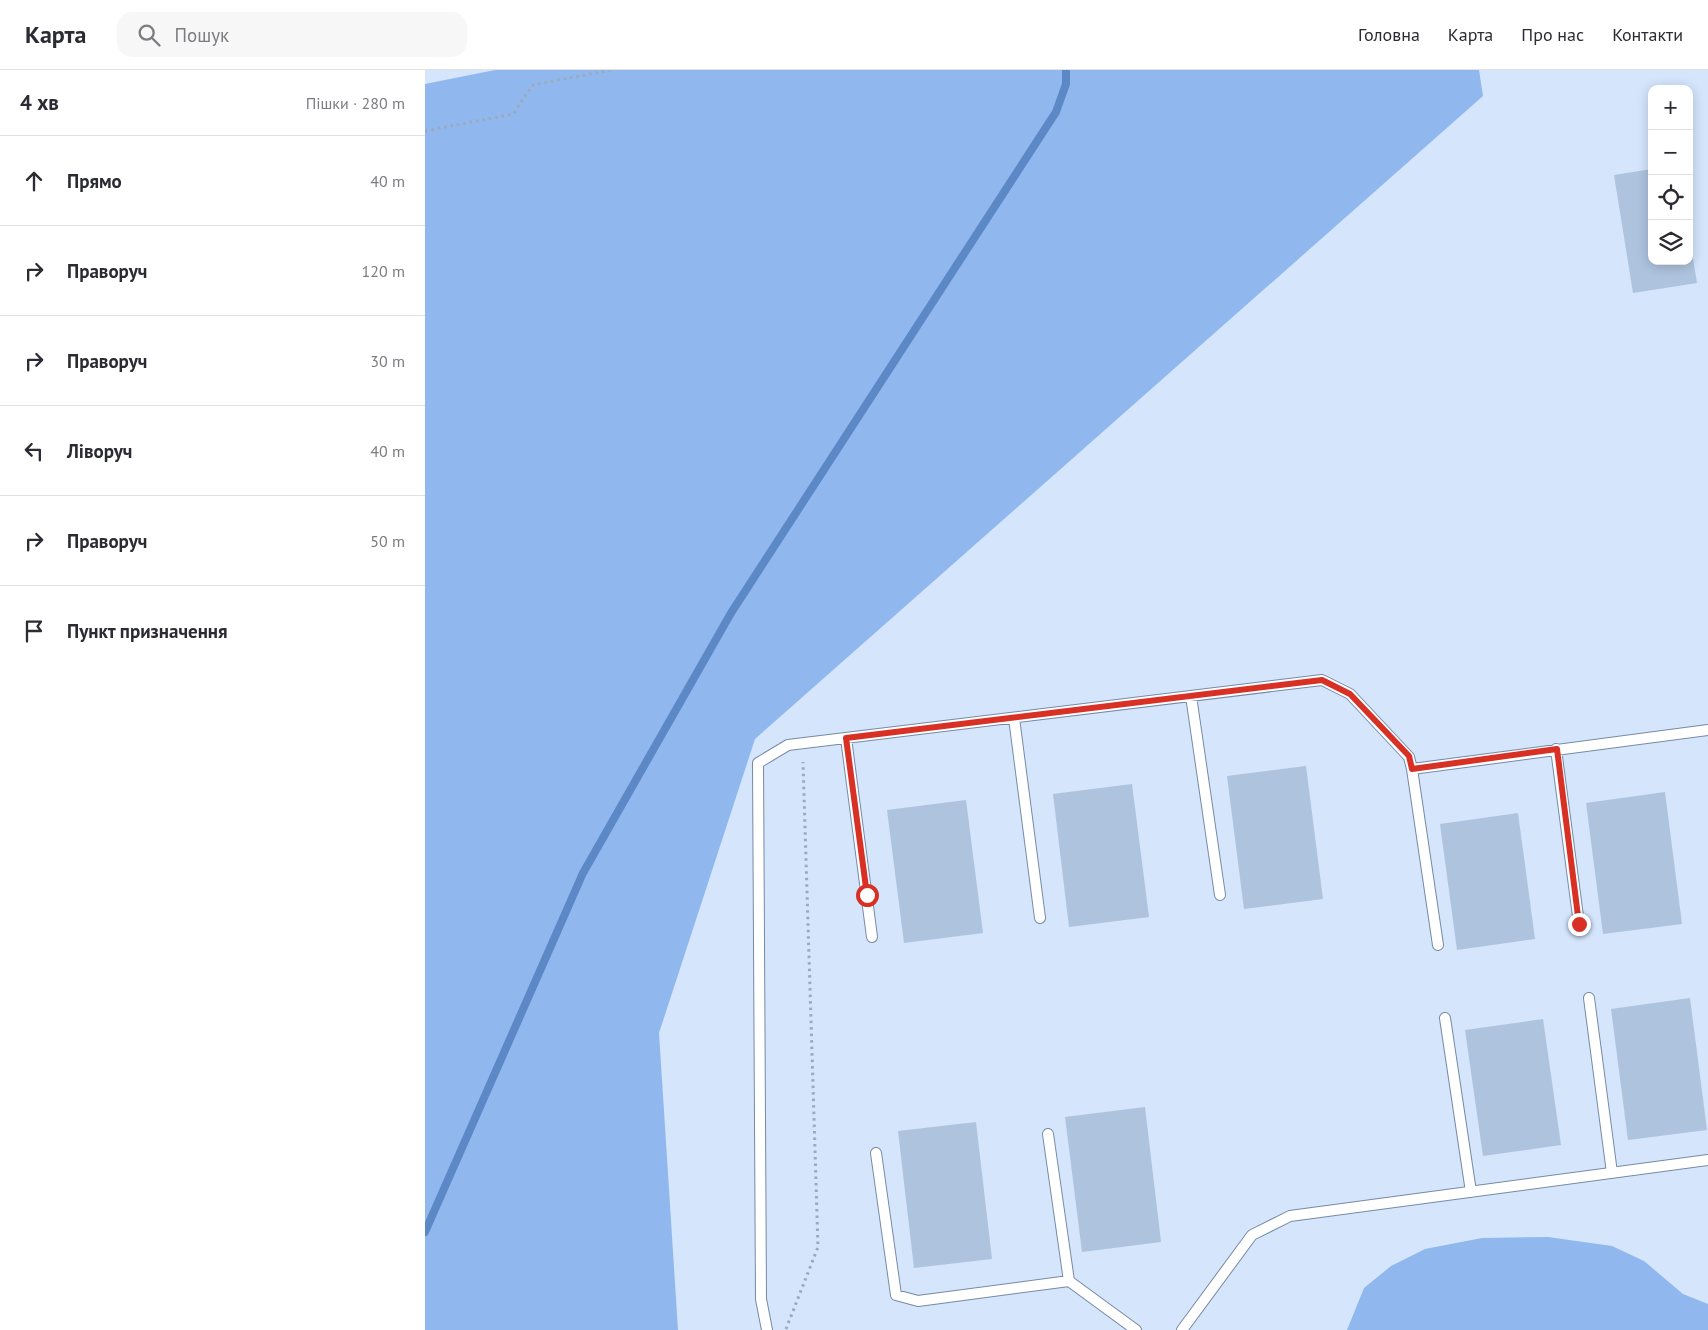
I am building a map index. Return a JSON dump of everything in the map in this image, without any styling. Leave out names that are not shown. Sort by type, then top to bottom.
[{"type":"lane","points":[[767,1330],[761,1299],[758,763],[788,745],[1322,680],[1350,694],[1409,756],[1439,945]]},
{"type":"lane","points":[[1191,696],[1220,896]]},
{"type":"lane","points":[[1014,718],[1040,918]]},
{"type":"lane","points":[[1412,769],[1708,730]]},
{"type":"lane","points":[[846,738],[872,938]]},
{"type":"lane","points":[[1557,749],[1579,924]]},
{"type":"lane","points":[[1589,998],[1612,1173]]},
{"type":"lane","points":[[1445,1018],[1471,1192]]},
{"type":"lane","points":[[1048,1134],[1069,1281]]},
{"type":"lane","points":[[876,1153],[896,1295],[918,1301],[1069,1281],[1136,1330]]},
{"type":"lane","points":[[1182,1330],[1252,1235],[1291,1216],[1708,1160]]},
{"type":"path","points":[[425,131],[513,114],[533,85],[611,70]]},
{"type":"path","points":[[786,1330],[818,1247],[802,744]]},
{"type":"shaded area","points":[[495,70],[1479,70],[1483,96],[755,739],[659,1033],[678,1330],[425,1330],[425,84]]},
{"type":"shaded area","points":[[1548,1237],[1612,1246],[1644,1261],[1683,1294],[1708,1304],[1708,1330],[1347,1330],[1364,1288],[1391,1266],[1425,1249],[1482,1238]]},
{"type":"building","points":[[1648,170],[1648,265],[1693,265],[1693,258],[1697,283],[1633,293],[1614,175]]},
{"type":"building","points":[[1306,766],[1323,899],[1244,909],[1227,776]]},
{"type":"building","points":[[1132,784],[1149,917],[1069,927],[1053,794]]},
{"type":"building","points":[[1665,792],[1682,924],[1603,934],[1586,803]]},
{"type":"building","points":[[966,800],[983,933],[904,943],[887,810]]},
{"type":"building","points":[[1518,813],[1535,939],[1457,950],[1440,824]]},
{"type":"building","points":[[1690,998],[1707,1130],[1628,1140],[1611,1009]]},
{"type":"building","points":[[1543,1019],[1561,1145],[1483,1156],[1465,1030]]},
{"type":"building","points":[[1145,1107],[1161,1242],[1082,1252],[1065,1117]]},
{"type":"building","points":[[976,1122],[992,1259],[914,1268],[898,1131]]},
{"type":"waterway","points":[[425,1232],[583,873],[731,613],[1056,112],[1066,84],[1066,70]]},
{"type":"route","points":[[867,895],[846,738],[1322,680],[1350,694],[1409,756],[1412,769],[1557,749],[1579,924]]}]
